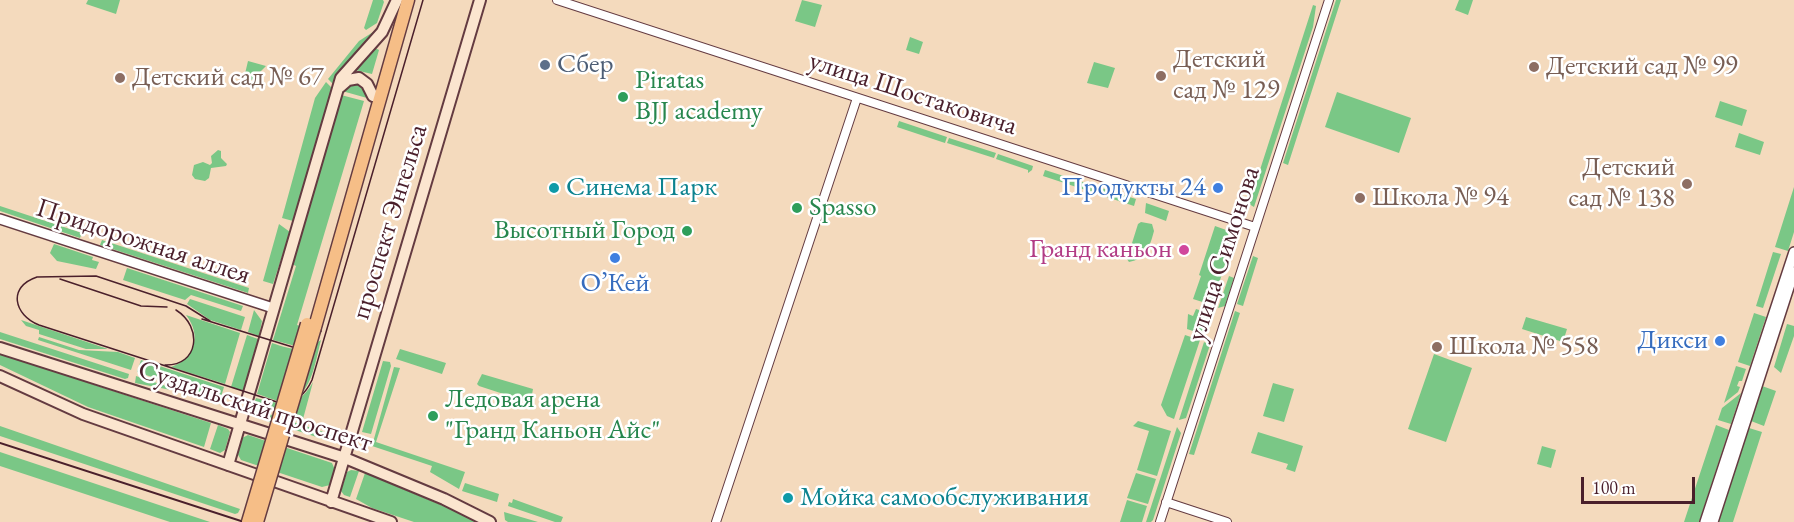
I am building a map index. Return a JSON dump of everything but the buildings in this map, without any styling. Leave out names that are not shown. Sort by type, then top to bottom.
[{"type":"main road","name":"проспект Энгельса","points":[[228,465],[337,90],[345,72],[382,32],[399,0]]},
{"type":"main road","name":"проспект Энгельса","points":[[311,325],[399,0]]},
{"type":"main road","name":"проспект Энгельса","points":[[311,325],[408,0]]},
{"type":"main road","name":"проспект Энгельса","points":[[332,502],[480,0]]},
{"type":"main road","name":"проспект Энгельса","points":[[337,90],[348,80],[359,78],[367,84],[373,96]]},
{"type":"main road","points":[[248,522],[311,325]]},
{"type":"main road","points":[[257,522],[311,325]]},
{"type":"main road","name":"Суздальский проспект","points":[[0,348],[345,458],[444,499],[490,522]]},
{"type":"main road","points":[[0,376],[83,414],[391,522]]},
{"type":"street","name":"улица Шостаковича","points":[[557,0],[1255,227]]},
{"type":"street","name":"улица Симонова","points":[[1160,522],[1329,0]]},
{"type":"street","points":[[716,522],[857,98]]},
{"type":"street","name":"Придорожная аллея","points":[[0,219],[273,309]]},
{"type":"street","points":[[1706,522],[1794,252]]},
{"type":"street","points":[[1713,522],[1794,272]]},
{"type":"street","points":[[1166,502],[1227,522]]},
{"type":"green space","points":[[88,0],[120,0],[116,14],[86,4]]},
{"type":"green space","points":[[373,0],[384,2],[377,23],[366,30],[364,28]]},
{"type":"green space","points":[[802,0],[822,5],[815,27],[795,21]]},
{"type":"green space","points":[[1336,0],[1341,0],[1288,165],[1283,163]]},
{"type":"green space","points":[[1459,0],[1473,0],[1468,15],[1455,10]]},
{"type":"green space","points":[[1313,5],[1316,6],[1313,27],[1254,207],[1249,204]]},
{"type":"green space","points":[[384,25],[333,84],[328,79],[359,41]]},
{"type":"green space","points":[[910,37],[923,42],[919,54],[906,50]]},
{"type":"green space","points":[[375,48],[379,50],[372,74],[355,70]]},
{"type":"green space","points":[[248,61],[266,66],[252,80],[244,78]]},
{"type":"green space","points":[[1094,62],[1115,68],[1108,88],[1087,83]]},
{"type":"green space","points":[[359,81],[368,94],[367,98],[342,91],[343,88]]},
{"type":"green space","points":[[326,82],[332,88],[293,221],[282,218],[315,98]]},
{"type":"green space","points":[[1337,92],[1411,118],[1399,153],[1325,127]]},
{"type":"green space","points":[[341,95],[364,101],[297,325],[319,332],[299,347],[273,340],[296,266],[292,264]]},
{"type":"green space","points":[[1720,101],[1747,110],[1742,126],[1715,117]]},
{"type":"green space","points":[[899,121],[947,137],[945,143],[897,127]]},
{"type":"green space","points":[[1739,133],[1764,142],[1760,155],[1735,147]]},
{"type":"green space","points":[[949,138],[996,153],[994,158],[947,143]]},
{"type":"green space","points":[[218,150],[221,151],[221,158],[227,164],[226,166],[211,168],[209,178],[205,181],[195,179],[192,175],[194,165],[203,162],[210,165],[211,156]]},
{"type":"green space","points":[[998,154],[1033,166],[1032,170],[1028,173],[1028,170],[996,159]]},
{"type":"green space","points":[[1045,170],[1136,199],[1134,206],[1043,176]]},
{"type":"green space","points":[[1794,187],[1794,232],[1788,251],[1775,247]]},
{"type":"green space","points":[[1146,203],[1169,211],[1166,221],[1145,213]]},
{"type":"green space","points":[[0,206],[82,233],[80,238],[0,211]]},
{"type":"green space","points":[[1141,222],[1152,224],[1154,231],[1149,247],[1143,255],[1129,262],[1127,259],[1138,224]]},
{"type":"green space","points":[[279,224],[290,232],[273,284],[263,281]]},
{"type":"green space","points":[[1215,226],[1229,231],[1228,235],[1234,237],[1212,305],[1193,299]]},
{"type":"green space","points":[[102,240],[249,288],[248,293],[100,245]]},
{"type":"green space","points":[[54,244],[93,257],[92,260],[99,262],[96,269],[57,261],[50,253]]},
{"type":"green space","points":[[1773,252],[1781,254],[1763,308],[1756,306]]},
{"type":"green space","points":[[1253,256],[1258,258],[1243,306],[1237,304]]},
{"type":"green space","points":[[127,268],[243,306],[241,311],[191,295],[185,300],[123,280]]},
{"type":"green space","points":[[1229,276],[1234,278],[1225,306],[1218,308]]},
{"type":"green space","points":[[190,299],[245,317],[241,330],[210,320],[187,304]]},
{"type":"green space","points":[[1196,309],[1209,313],[1202,334],[1187,329],[1188,314],[1193,316]]},
{"type":"green space","points":[[254,310],[262,321],[259,336],[248,332]]},
{"type":"green space","points":[[1235,311],[1240,313],[1194,455],[1189,454]]},
{"type":"green space","points":[[1754,313],[1766,317],[1750,366],[1738,362]]},
{"type":"green space","points":[[186,315],[240,333],[225,384],[171,367],[186,358],[194,346],[194,330]]},
{"type":"green space","points":[[1526,317],[1567,329],[1563,342],[1522,329]]},
{"type":"green space","points":[[21,320],[108,349],[86,349],[39,334],[39,330],[26,326]]},
{"type":"green space","points":[[1787,324],[1794,326],[1794,336],[1781,373],[1774,367]]},
{"type":"green space","points":[[0,332],[129,374],[128,378],[125,379],[0,339]]},
{"type":"green space","points":[[247,335],[258,339],[243,391],[231,387]]},
{"type":"green space","points":[[1185,335],[1200,340],[1174,419],[1167,416],[1161,405]]},
{"type":"green space","points":[[39,337],[79,350],[118,352],[135,358],[131,370],[38,340]]},
{"type":"green space","points":[[321,340],[314,370],[299,396],[280,401],[257,394],[272,343],[303,349]]},
{"type":"green space","points":[[1204,342],[1210,345],[1186,418],[1179,420]]},
{"type":"green space","points":[[400,349],[446,363],[442,374],[396,359]]},
{"type":"green space","points":[[0,354],[211,423],[204,447],[88,407],[0,365]]},
{"type":"green space","points":[[1434,354],[1472,368],[1446,442],[1408,429]]},
{"type":"green space","points":[[141,360],[224,387],[220,400],[137,372]]},
{"type":"green space","points":[[383,361],[390,362],[391,366],[371,434],[362,432]]},
{"type":"green space","points":[[1736,366],[1746,369],[1742,381],[1739,381],[1737,386],[1740,387],[1738,392],[1724,403]]},
{"type":"green space","points":[[394,367],[400,368],[376,442],[465,472],[459,489],[430,472],[432,466],[372,446]]},
{"type":"green space","points":[[482,374],[533,389],[531,400],[528,402],[479,386],[477,384]]},
{"type":"green space","points":[[136,376],[169,387],[171,390],[135,383]]},
{"type":"green space","points":[[313,382],[303,419],[254,403],[256,398],[282,403],[295,401],[307,391]]},
{"type":"green space","points":[[1273,383],[1294,389],[1284,422],[1263,416]]},
{"type":"green space","points":[[1762,386],[1776,391],[1764,426],[1751,421]]},
{"type":"green space","points":[[1741,393],[1731,424],[1718,420],[1722,408]]},
{"type":"green space","points":[[251,408],[342,438],[332,442],[258,418]]},
{"type":"green space","points":[[1138,421],[1171,431],[1157,476],[1137,470],[1149,431],[1133,426]]},
{"type":"green space","points":[[218,425],[230,432],[225,450],[220,453],[210,449]]},
{"type":"green space","points":[[1716,425],[1729,430],[1699,522],[1684,522]]},
{"type":"green space","points":[[0,426],[240,509],[235,514],[0,436]]},
{"type":"green space","points":[[1177,427],[1181,433],[1153,520],[1146,522]]},
{"type":"green space","points":[[1749,428],[1762,432],[1733,522],[1718,522]]},
{"type":"green space","points":[[1258,432],[1303,446],[1295,472],[1286,469],[1288,464],[1251,453]]},
{"type":"green space","points":[[248,435],[332,463],[335,470],[330,485],[322,487],[241,460],[237,453],[242,438]]},
{"type":"green space","points":[[1542,446],[1556,450],[1551,468],[1537,464]]},
{"type":"green space","points":[[0,452],[210,522],[170,522],[0,466]]},
{"type":"green space","points":[[359,471],[350,497],[341,491],[347,472]]},
{"type":"green space","points":[[365,473],[476,522],[414,522],[372,508],[356,499]]},
{"type":"green space","points":[[1136,473],[1156,479],[1148,504],[1127,498]]},
{"type":"green space","points":[[465,483],[499,494],[497,502],[462,491]]},
{"type":"green space","points":[[513,499],[563,517],[561,522],[508,506]]},
{"type":"green space","points":[[1127,500],[1147,506],[1142,522],[1120,522]]},
{"type":"green space","points":[[504,512],[538,522],[508,522],[505,520]]},
{"type":"tram line","points":[[210,321],[186,306],[96,276],[37,277],[21,287],[17,301],[24,315],[39,325],[277,402],[289,402],[298,398],[312,380],[423,0]]},
{"type":"tram line","points":[[60,279],[141,306],[167,307]]},
{"type":"tram line","points":[[165,365],[176,364],[185,359],[191,353],[193,344],[190,326],[185,317],[176,310]]},
{"type":"tram line","points":[[202,319],[299,349],[312,345],[321,331]]},
{"type":"railway","points":[[0,443],[244,522]]},
{"type":"place","name":"Сбер","points":[[545,65]]},
{"type":"place","name":"Детский сад № 99","points":[[1534,67]]},
{"type":"place","name":"Детский сад № 129","points":[[1161,76]]},
{"type":"place","name":"Детский сад № 67","points":[[120,78]]},
{"type":"place","name":"Piratas BJJ academy","points":[[623,97]]},
{"type":"place","name":"Детский сад № 138","points":[[1687,184]]},
{"type":"place","name":"Синема Парк","points":[[554,188]]},
{"type":"place","name":"Продукты 24","points":[[1218,188]]},
{"type":"place","name":"Школа № 94","points":[[1360,198]]},
{"type":"place","name":"Spasso","points":[[797,208]]},
{"type":"place","name":"Высотный Город","points":[[687,231]]},
{"type":"place","name":"Гранд каньон","points":[[1184,250]]},
{"type":"place","name":"О’Кей","points":[[615,258]]},
{"type":"place","name":"Дикси","points":[[1720,341]]},
{"type":"place","name":"Школа № 558","points":[[1437,347]]},
{"type":"place","name":"Ледовая арена \"Гранд Каньон Айс\"","points":[[433,416]]},
{"type":"place","name":"Мойка самообслуживания","points":[[788,498]]}]
